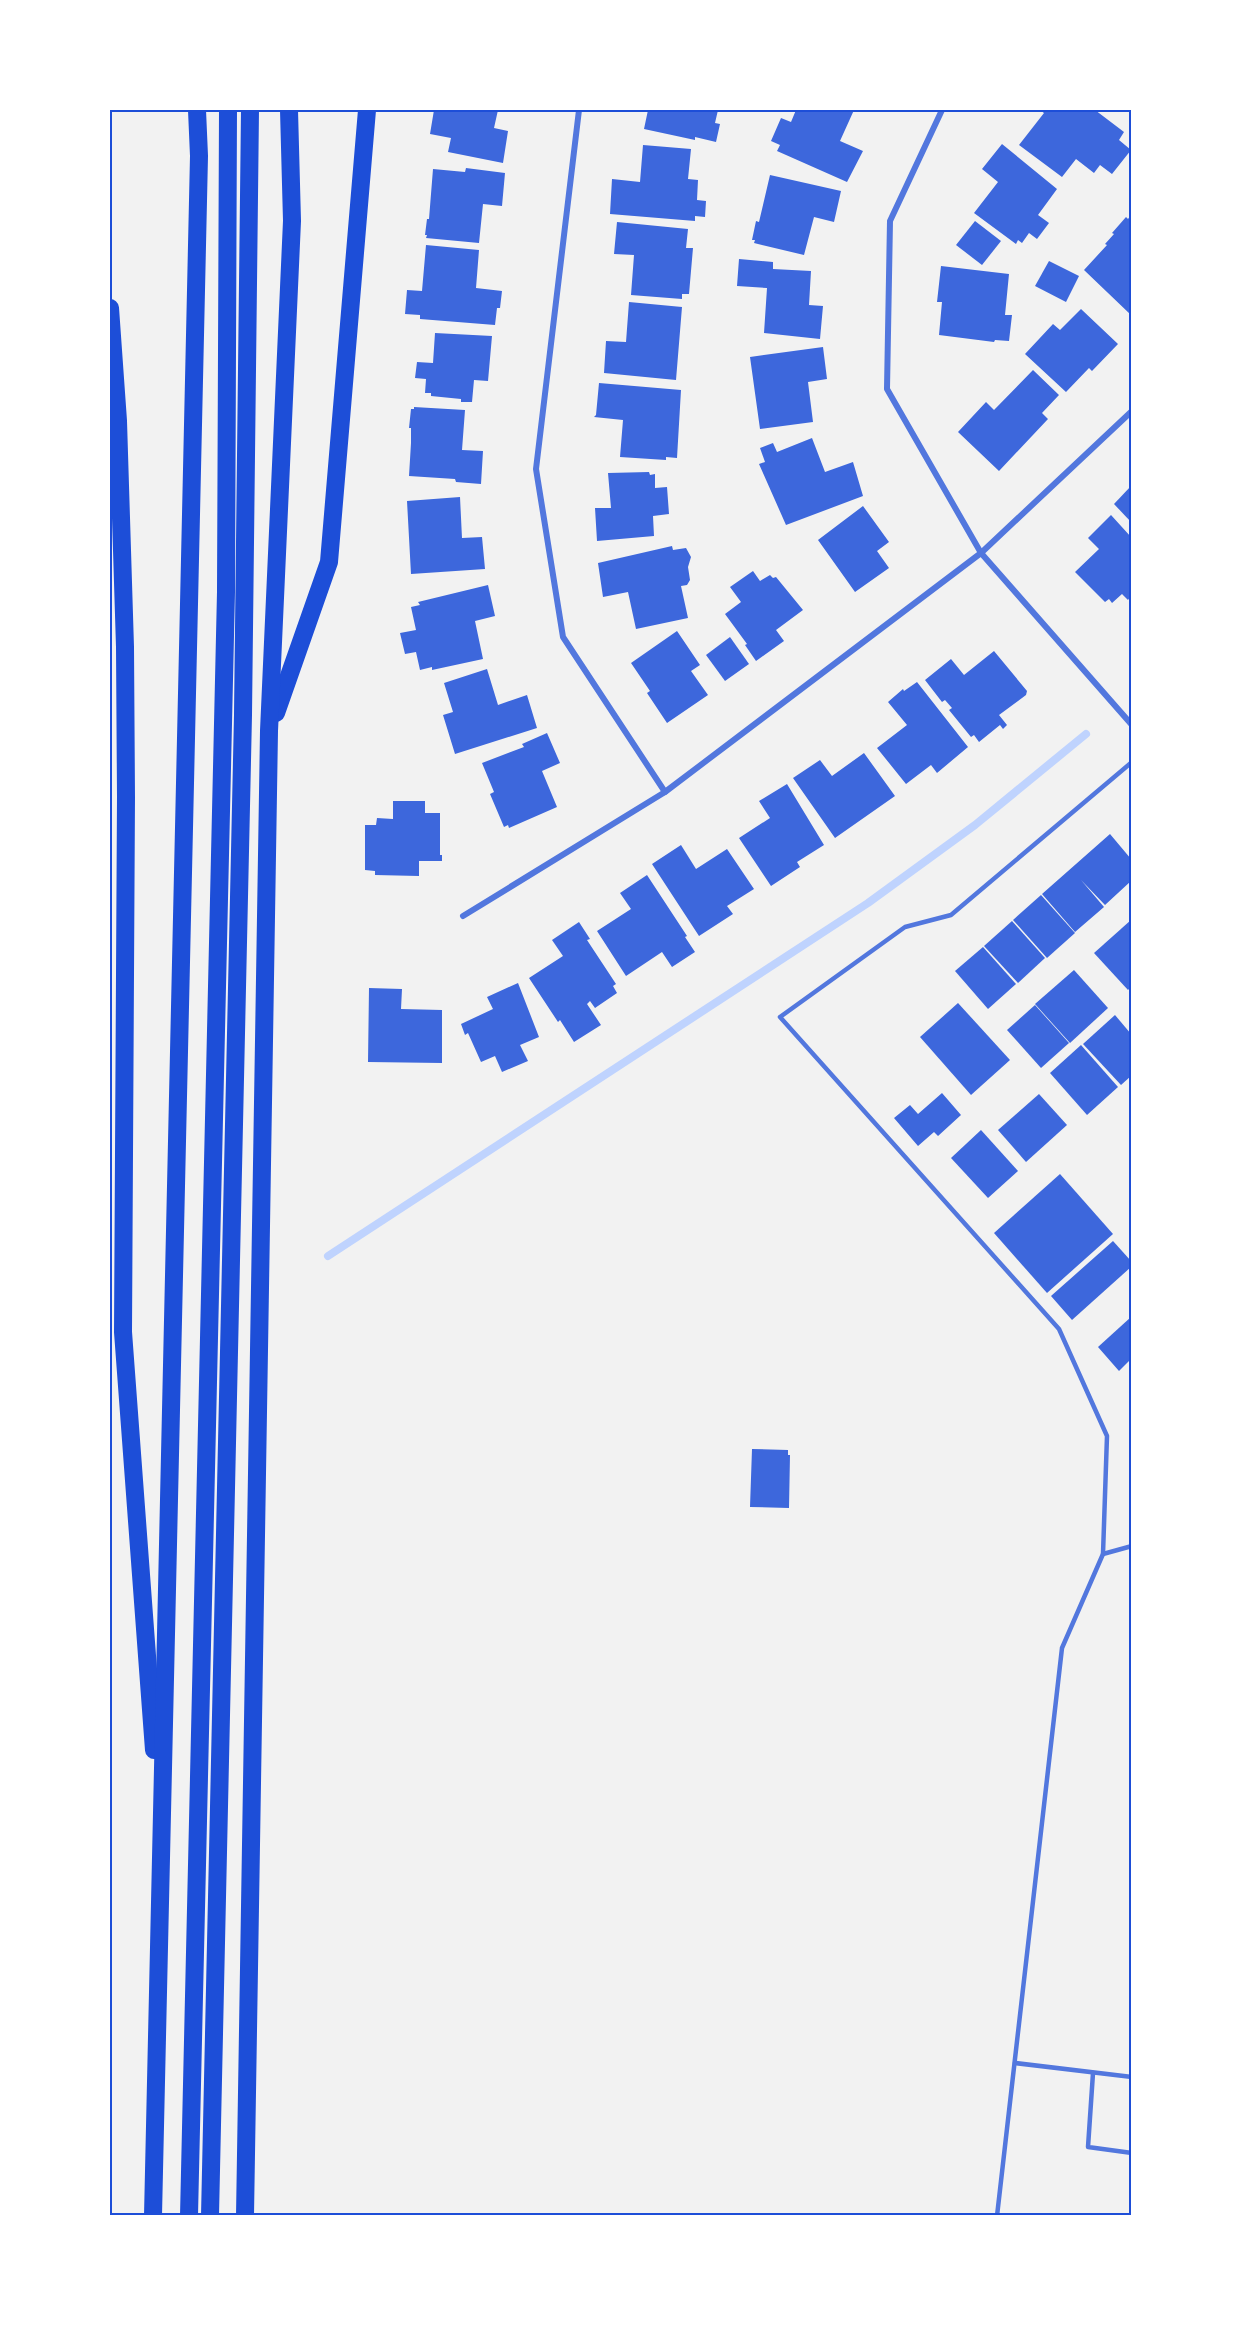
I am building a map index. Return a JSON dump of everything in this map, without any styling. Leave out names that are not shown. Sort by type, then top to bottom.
[{"type":"highway","points":[[153,2216],[189,647],[198,110]]},
{"type":"highway","points":[[189,2216],[226,592],[228,110]]},
{"type":"highway","points":[[210,2216],[243,716],[250,110]]},
{"type":"highway","points":[[245,2216],[269,731],[292,221],[289,110]]},
{"type":"highway","points":[[269,731],[329,562],[367,110]]},
{"type":"highway","points":[[110,308],[118,421],[125,647],[123,1332],[161,1859]]},
{"type":"street","points":[[579,110],[536,469],[562,637],[665,792]]},
{"type":"street","points":[[942,110],[890,221],[887,389],[981,554],[1131,725]]},
{"type":"street","points":[[464,916],[665,792],[981,554],[1131,411]]},
{"type":"lane","points":[[997,2216],[1062,1648],[1103,1554],[1107,1436],[1059,1329],[780,1017],[905,927],[951,915],[1131,762]]},
{"type":"lane","points":[[1103,1554],[1131,1545]]},
{"type":"lane","points":[[1015,2063],[1131,2077]]},
{"type":"lane","points":[[1093,2073],[1088,2147],[1131,2153]]},
{"type":"building","points":[[434,110],[498,110],[494,128],[508,131],[503,163],[448,152],[451,138],[430,134]]},
{"type":"building","points":[[648,110],[718,110],[715,123],[720,124],[716,142],[644,129]]},
{"type":"building","points":[[796,110],[854,110],[840,141],[863,151],[847,182],[777,151],[780,145],[771,141],[781,118],[791,122]]},
{"type":"building","points":[[1040,110],[1095,110],[1124,132],[1119,140],[1131,150],[1112,174],[1100,165],[1094,173],[1076,159],[1062,177],[1019,145],[1044,113]]},
{"type":"building","points":[[1002,144],[1057,189],[1038,215],[1049,223],[1037,239],[1029,233],[1022,243],[1018,240],[1016,244],[974,213],[998,182],[982,169]]},
{"type":"building","points":[[643,145],[691,149],[688,179],[698,180],[697,200],[706,201],[705,217],[695,216],[695,221],[610,214],[612,179],[640,182]]},
{"type":"building","points":[[466,168],[505,173],[502,206],[483,204],[479,243],[426,238],[433,169],[465,172]]},
{"type":"building","points":[[770,175],[841,191],[834,222],[814,217],[804,255],[754,243],[755,240],[752,240],[756,221],[759,222]]},
{"type":"building","points":[[1131,215],[1131,315],[1084,270],[1107,245],[1105,244],[1114,234],[1112,233],[1126,217],[1128,219]]},
{"type":"building","points":[[975,221],[1001,241],[982,265],[956,245]]},
{"type":"building","points":[[617,222],[688,229],[686,248],[693,248],[689,294],[682,294],[682,299],[631,295],[634,255],[614,254]]},
{"type":"building","points":[[426,245],[479,250],[476,288],[502,291],[495,325],[420,319],[420,315],[405,314],[407,290],[422,291]]},
{"type":"building","points":[[739,259],[773,262],[773,269],[811,271],[809,305],[823,306],[820,339],[764,333],[767,288],[737,286]]},
{"type":"building","points":[[1049,261],[1079,276],[1066,302],[1035,286]]},
{"type":"building","points":[[941,266],[1009,274],[1005,315],[1012,315],[1009,341],[995,340],[994,342],[939,335],[942,302],[937,302]]},
{"type":"building","points":[[629,302],[682,307],[676,380],[604,373],[606,341],[626,342]]},
{"type":"building","points":[[1081,309],[1118,344],[1092,371],[1089,368],[1066,392],[1025,354],[1053,324],[1060,330]]},
{"type":"building","points":[[435,333],[492,336],[488,381],[474,380],[472,402],[431,396],[431,393],[425,393],[426,379],[415,378],[417,362],[433,363]]},
{"type":"building","points":[[823,347],[827,379],[808,382],[813,422],[760,429],[750,357]]},
{"type":"building","points":[[1033,370],[1059,395],[1042,413],[1048,419],[999,471],[958,432],[986,402],[994,410]]},
{"type":"building","points":[[599,383],[681,390],[677,458],[666,457],[666,460],[620,457],[623,420],[594,417]]},
{"type":"building","points":[[414,407],[465,410],[462,450],[483,451],[481,484],[456,482],[455,479],[409,476],[411,428],[409,428],[411,409]]},
{"type":"building","points":[[812,438],[825,472],[853,462],[863,496],[786,525],[759,464],[765,462],[760,448],[773,443],[777,452]]},
{"type":"building","points":[[649,472],[650,475],[655,474],[655,488],[667,487],[669,514],[653,516],[654,536],[597,541],[595,508],[611,508],[608,473]]},
{"type":"building","points":[[1131,486],[1131,522],[1114,504]]},
{"type":"building","points":[[460,497],[462,538],[482,537],[485,569],[411,574],[407,501]]},
{"type":"building","points":[[863,506],[889,542],[877,551],[889,568],[855,592],[818,540]]},
{"type":"building","points":[[1111,515],[1131,537],[1131,596],[1128,600],[1122,594],[1112,603],[1109,599],[1105,602],[1075,572],[1099,549],[1088,538]]},
{"type":"building","points":[[672,546],[673,550],[686,548],[691,557],[688,567],[690,580],[687,585],[681,586],[688,618],[636,629],[628,592],[603,597],[598,563]]},
{"type":"building","points":[[753,571],[760,581],[770,575],[773,578],[776,577],[803,610],[776,630],[784,641],[756,661],[745,645],[747,644],[725,614],[741,602],[730,587]]},
{"type":"building","points":[[488,585],[495,616],[475,621],[483,659],[432,670],[432,667],[420,670],[416,652],[405,654],[400,633],[416,630],[411,607],[420,605],[418,602]]},
{"type":"building","points":[[677,631],[700,665],[691,671],[708,695],[667,723],[647,693],[650,691],[631,663]]},
{"type":"building","points":[[730,637],[749,664],[725,681],[706,655]]},
{"type":"building","points":[[994,651],[1027,691],[1026,695],[999,715],[1007,725],[1003,729],[1000,725],[979,742],[974,735],[971,737],[949,710],[952,708],[945,700],[942,702],[925,680],[951,659],[964,675]]},
{"type":"building","points":[[487,669],[498,705],[527,695],[537,728],[455,754],[443,715],[453,712],[444,683]]},
{"type":"building","points":[[917,682],[968,747],[937,773],[931,765],[906,784],[877,748],[907,725],[888,702],[903,689],[904,691]]},
{"type":"building","points":[[547,733],[560,763],[542,771],[557,807],[509,828],[508,825],[504,827],[490,794],[494,792],[482,763],[524,747],[522,744]]},
{"type":"building","points":[[864,753],[895,796],[835,838],[793,778],[820,760],[832,776]]},
{"type":"building","points":[[787,784],[824,845],[797,862],[800,867],[771,886],[739,838],[770,818],[759,801]]},
{"type":"building","points":[[393,801],[425,801],[425,813],[440,813],[442,861],[419,861],[419,876],[375,875],[375,871],[365,870],[365,825],[376,825],[377,818],[393,819]]},
{"type":"building","points":[[1110,834],[1131,859],[1131,881],[1105,905],[1081,880],[1104,907],[1075,932],[1042,894]]},
{"type":"building","points":[[681,845],[696,869],[727,849],[754,889],[727,906],[733,914],[699,936],[652,864]]},
{"type":"building","points":[[647,875],[695,952],[672,967],[662,952],[626,976],[597,931],[631,909],[620,893]]},
{"type":"building","points":[[1041,895],[1075,933],[1047,958],[1013,920]]},
{"type":"building","points":[[1131,920],[1131,987],[1128,990],[1094,953]]},
{"type":"building","points":[[1012,921],[1045,958],[1018,983],[984,946]]},
{"type":"building","points":[[579,922],[590,939],[587,940],[616,984],[613,986],[617,993],[595,1008],[590,1001],[587,1004],[601,1025],[574,1042],[529,978],[563,956],[552,940]]},
{"type":"building","points":[[983,947],[1016,984],[988,1009],[955,971]]},
{"type":"building","points":[[1074,970],[1108,1008],[1070,1043],[1035,1004]]},
{"type":"building","points":[[518,983],[539,1037],[520,1045],[528,1061],[502,1072],[495,1056],[481,1062],[468,1033],[465,1035],[461,1024],[493,1009],[487,997]]},
{"type":"building","points":[[369,988],[402,989],[401,1009],[442,1010],[442,1063],[368,1062]]},
{"type":"building","points":[[958,1003],[1010,1060],[971,1095],[920,1037]]},
{"type":"building","points":[[1035,1005],[1069,1043],[1041,1068],[1007,1030]]},
{"type":"building","points":[[1115,1015],[1131,1034],[1131,1076],[1121,1085],[1083,1044]]},
{"type":"building","points":[[1081,1045],[1118,1087],[1087,1115],[1050,1073]]},
{"type":"building","points":[[942,1093],[961,1115],[938,1136],[934,1132],[918,1146],[894,1118],[910,1105],[918,1114]]},
{"type":"building","points":[[1039,1094],[1067,1125],[1026,1162],[998,1130]]},
{"type":"building","points":[[981,1130],[1018,1171],[988,1198],[951,1158]]},
{"type":"building","points":[[1060,1174],[1113,1234],[1047,1293],[994,1233]]},
{"type":"building","points":[[1113,1241],[1131,1261],[1131,1267],[1072,1320],[1051,1296]]},
{"type":"building","points":[[1131,1317],[1131,1359],[1119,1371],[1098,1347]]},
{"type":"building","points":[[752,1449],[788,1450],[788,1455],[790,1455],[789,1508],[750,1507]]},
{"type":"waterway","points":[[328,1256],[868,903],[975,825],[1086,734]]}]
